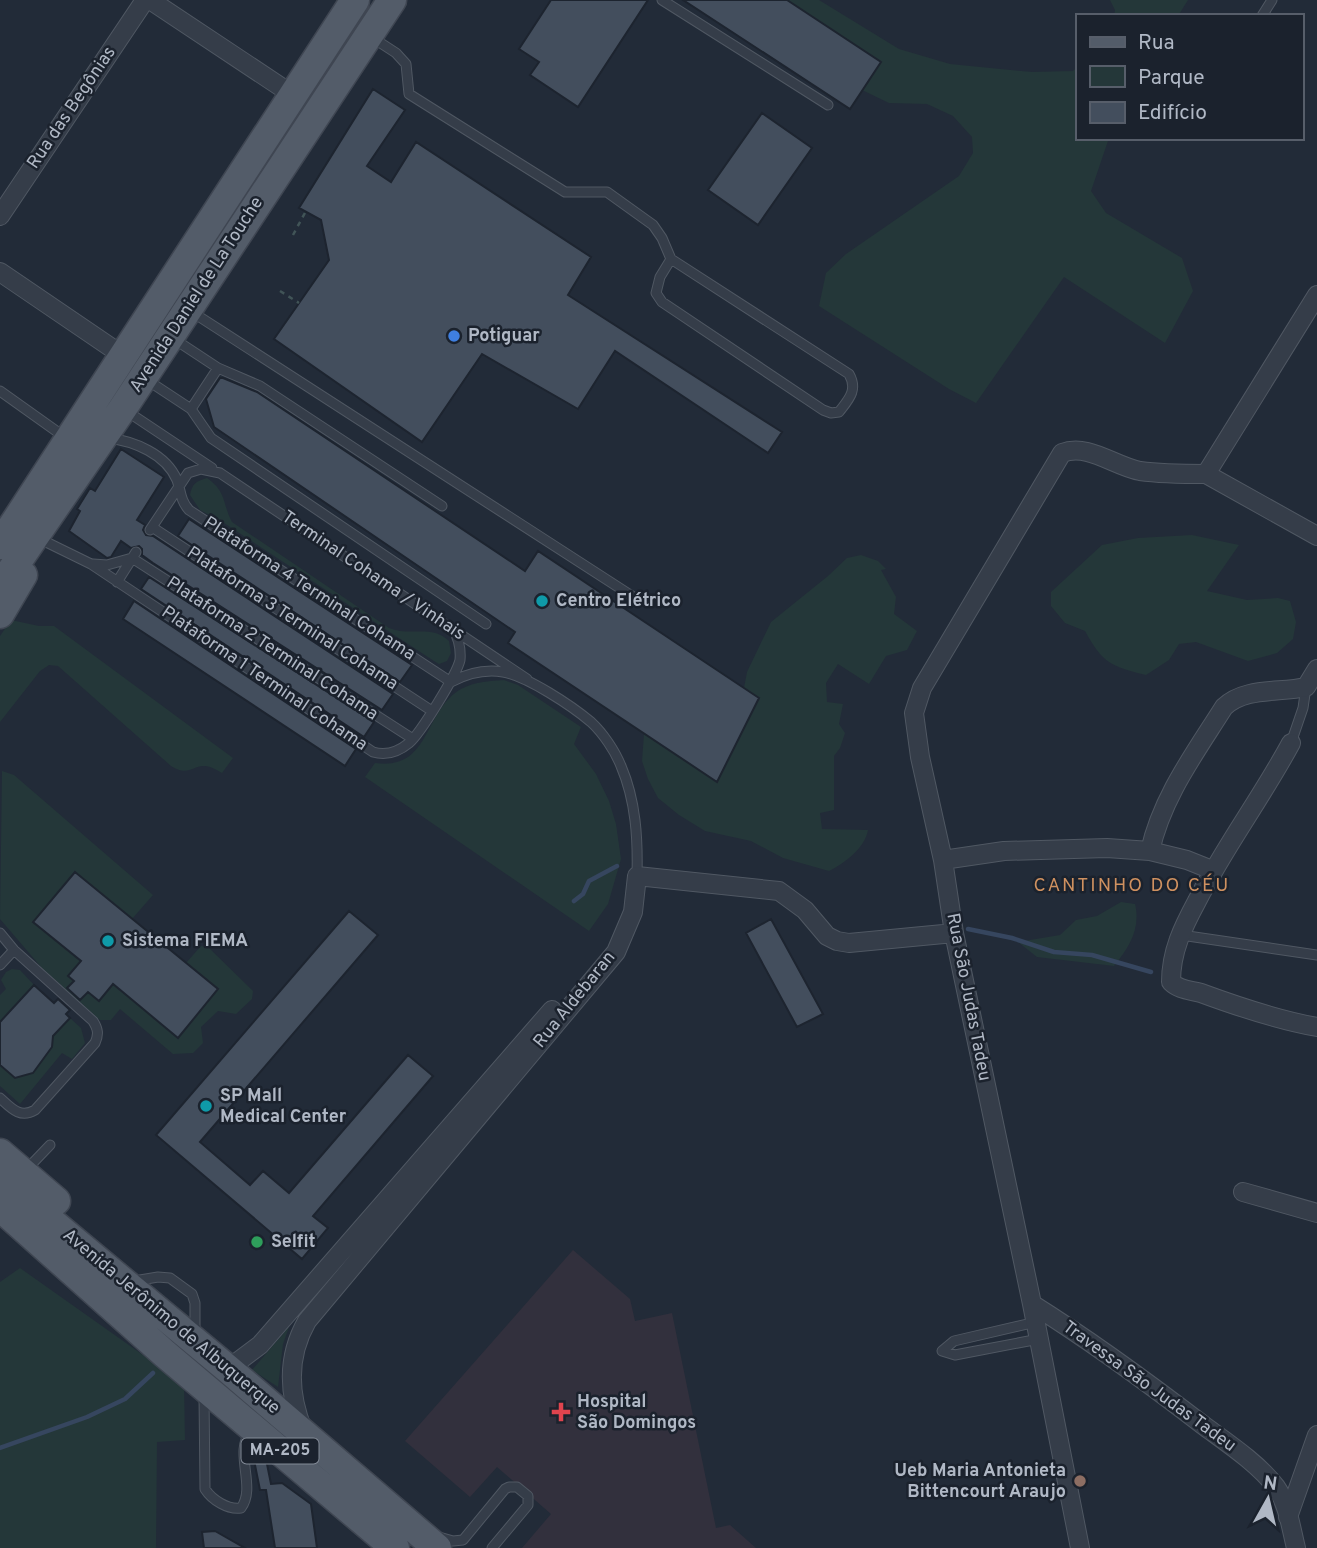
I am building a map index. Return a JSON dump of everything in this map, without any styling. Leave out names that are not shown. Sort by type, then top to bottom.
[{"type":"main road","name":"Avenida Daniel de La Touche","points":[[0,545],[355,0]]},
{"type":"main road","name":"Avenida Daniel de La Touche","points":[[0,587],[123,408],[392,0]]},
{"type":"main road","points":[[0,526],[61,448]]},
{"type":"main road","points":[[0,614],[68,488]]},
{"type":"main road","points":[[0,1153],[12,1177],[66,1209],[228,1369]]},
{"type":"main road","name":"Avenida Jerônimo de Albuquerque","points":[[12,1177],[228,1369],[427,1539]]},
{"type":"main road","name":"Avenida Jerônimo de Albuquerque","points":[[0,1207],[165,1354],[395,1548]]},
{"type":"main road","points":[[0,1230],[36,1260],[165,1354]]},
{"type":"street","name":"Rua das Begônias","points":[[0,216],[145,0]]},
{"type":"street","points":[[150,0],[293,95]]},
{"type":"street","points":[[0,272],[122,355]]},
{"type":"street","points":[[1317,295],[1206,474],[1317,536]]},
{"type":"street","name":"Rua São Judas Tadeu","points":[[1080,1548],[954,933],[943,860],[916,738],[916,703],[929,676],[1062,453],[1079,449],[1119,466],[1139,470],[1206,474]]},
{"type":"street","points":[[1150,851],[1157,823],[1171,791],[1224,707],[1242,695],[1286,692],[1306,687],[1317,669]]},
{"type":"street","points":[[1291,743],[1275,773],[1212,870],[1179,935],[1171,982],[1175,986],[1282,1021],[1317,1027]]},
{"type":"street","points":[[943,860],[1004,850],[1049,848],[1150,851],[1187,860],[1212,870]]},
{"type":"street","points":[[637,876],[779,891],[805,911],[827,936],[837,942],[954,933]]},
{"type":"street","name":"Rua Aldebaran","points":[[228,1369],[260,1345],[606,947],[622,919],[637,876]]},
{"type":"street","name":"Rua Aldebaran","points":[[304,1433],[295,1411],[291,1386],[295,1346],[307,1321],[616,952],[633,912],[637,876]]},
{"type":"street","points":[[1243,1192],[1317,1213]]},
{"type":"street","name":"Travessa São Judas Tadeu","points":[[1032,1304],[1077,1332],[1231,1446],[1276,1487],[1297,1548]]},
{"type":"street","points":[[1288,1517],[1317,1435]]},
{"type":"lane","points":[[662,0],[828,105]]},
{"type":"lane","points":[[368,35],[396,53],[406,64],[410,94],[565,192],[607,192],[653,225],[662,237],[671,259],[849,374],[854,382],[854,389],[839,412],[823,410],[662,302],[656,293],[657,285],[671,259]]},
{"type":"lane","points":[[188,309],[632,596]]},
{"type":"lane","points":[[170,337],[218,368],[260,386],[442,506]]},
{"type":"lane","points":[[191,409],[218,368]]},
{"type":"lane","points":[[143,377],[191,409],[211,438],[486,624]]},
{"type":"lane","points":[[0,391],[61,448]]},
{"type":"lane","name":"Terminal Cohama / Vinhais","points":[[123,408],[591,722],[621,764],[636,822],[637,876]]},
{"type":"lane","points":[[103,437],[135,443],[164,463],[179,486]]},
{"type":"lane","points":[[179,486],[186,475],[194,470],[205,469],[219,473]]},
{"type":"lane","name":"Plataforma 3 Terminal Cohama","points":[[179,486],[151,528],[432,710]]},
{"type":"lane","name":"Plataforma 4 Terminal Cohama","points":[[179,486],[181,501],[189,510],[452,682]]},
{"type":"lane","points":[[42,540],[91,564],[107,565],[134,555]]},
{"type":"lane","points":[[117,582],[134,555]]},
{"type":"lane","name":"Plataforma 2 Terminal Cohama","points":[[134,555],[413,739]]},
{"type":"lane","name":"Plataforma 1 Terminal Cohama","points":[[91,564],[373,752],[394,752],[413,739]]},
{"type":"lane","points":[[413,739],[452,682],[457,670],[460,643],[453,628]]},
{"type":"lane","points":[[452,682],[471,673],[491,671],[527,679]]},
{"type":"lane","points":[[1291,743],[1303,708],[1306,687]]},
{"type":"lane","points":[[0,933],[14,950],[93,1021],[98,1036],[95,1043],[35,1110],[25,1114],[18,1113],[0,1098]]},
{"type":"lane","points":[[1179,935],[1317,955]]},
{"type":"lane","points":[[0,965],[14,950]]},
{"type":"lane","points":[[12,1177],[50,1145]]},
{"type":"lane","points":[[1037,1330],[955,1354],[942,1350],[954,1341],[1037,1330]]},
{"type":"lane","points":[[204,1387],[205,1489],[210,1496],[231,1508],[241,1508],[246,1499],[244,1442],[253,1429]]},
{"type":"lane","points":[[427,1539],[463,1540],[505,1489],[517,1487],[528,1496],[528,1505],[492,1548]]},
{"type":"path","points":[[293,235],[306,211]]},
{"type":"path","points":[[280,291],[299,303]]},
{"type":"shaded area","name":"Hospital São Domingos","points":[[573,1250],[630,1299],[635,1321],[672,1313],[716,1528],[730,1525],[756,1548],[522,1548],[551,1514],[497,1467],[470,1497],[405,1441]]},
{"type":"green space","points":[[787,0],[819,0],[899,49],[950,64],[1032,72],[1073,71],[1076,68],[1076,140],[1108,140],[1091,191],[1106,213],[1182,258],[1193,291],[1165,343],[1064,277],[976,403],[949,389],[819,306],[826,273],[846,254],[959,176],[973,153],[972,137],[953,116],[927,104],[889,103],[862,90],[881,61]]},
{"type":"green space","points":[[1110,0],[1188,0],[1179,14],[1114,14]]},
{"type":"green space","points":[[207,478],[221,493],[232,522],[389,628],[442,636],[449,641],[451,653],[447,661],[439,664],[434,661],[221,521],[200,510],[190,495],[195,484]]},
{"type":"green space","points":[[1192,535],[1239,545],[1207,591],[1247,600],[1278,598],[1290,601],[1296,622],[1293,639],[1277,653],[1248,661],[1196,642],[1179,644],[1169,660],[1146,675],[1109,662],[1097,651],[1085,631],[1065,623],[1051,606],[1051,592],[1102,545],[1138,538]]},
{"type":"green space","points":[[861,555],[878,561],[886,569],[881,570],[896,597],[894,614],[917,631],[907,650],[886,656],[869,684],[838,664],[826,683],[827,702],[843,704],[839,724],[845,733],[834,756],[834,810],[820,813],[822,829],[868,830],[863,843],[853,854],[829,871],[783,858],[751,841],[705,831],[679,815],[658,798],[648,779],[642,761],[644,734],[717,782],[758,699],[744,688],[747,672],[771,622],[847,558]]},
{"type":"green space","points":[[11,620],[54,626],[233,758],[222,773],[205,766],[185,771],[171,766],[58,666],[49,665],[40,671],[0,722],[0,636]]},
{"type":"green space","points":[[504,680],[518,685],[581,727],[574,744],[596,774],[609,801],[616,824],[621,859],[608,904],[589,931],[365,777],[375,763],[393,763],[407,758],[417,749],[439,711],[461,689],[476,683]]},
{"type":"green space","points":[[2,771],[14,775],[153,895],[132,919],[75,872],[33,922],[81,961],[68,976],[99,1001],[113,984],[178,1037],[218,990],[186,963],[201,946],[208,947],[253,991],[252,999],[236,1014],[218,1011],[201,1027],[203,1043],[193,1053],[173,1054],[120,1009],[111,1020],[100,1020],[42,968],[0,919]]},
{"type":"green space","points":[[1121,902],[1135,904],[1136,922],[1129,945],[1114,966],[1037,957],[1018,942],[1060,935],[1076,920],[1097,916]]},
{"type":"green space","points":[[12,969],[20,970],[34,985],[0,1022],[0,995],[6,989],[1,980],[6,972]]},
{"type":"green space","points":[[70,1018],[81,1028],[85,1043],[72,1059],[62,1053],[20,1104],[0,1086],[0,1065],[15,1078],[51,1047],[53,1036]]},
{"type":"green space","points":[[20,1268],[184,1384],[185,1440],[157,1442],[156,1548],[0,1548],[0,1282]]},
{"type":"green space","points":[[289,1327],[283,1344],[278,1387],[252,1370]]},
{"type":"building","points":[[551,0],[648,0],[578,107],[530,75],[539,62],[519,49]]},
{"type":"building","points":[[683,0],[787,0],[881,62],[850,109]]},
{"type":"building","name":"Potiguar","points":[[373,89],[405,110],[367,166],[391,182],[416,142],[591,257],[568,295],[782,432],[768,453],[615,351],[578,409],[482,354],[422,442],[274,339],[329,260],[321,220],[299,208]]},
{"type":"building","points":[[762,113],[812,148],[758,225],[708,190]]},
{"type":"building","name":"Centro Elétrico","points":[[220,378],[257,392],[525,571],[538,551],[759,698],[717,782],[508,643],[515,632],[214,427],[206,399]]},
{"type":"building","points":[[121,449],[164,477],[137,520],[145,525],[143,530],[146,535],[153,536],[393,694],[382,710],[153,563],[142,555],[139,546],[131,548],[121,541],[111,557],[107,558],[69,531],[80,511],[77,509],[90,488],[95,491]]},
{"type":"building","points":[[189,519],[412,665],[400,682],[178,536]]},
{"type":"building","points":[[149,577],[374,722],[364,737],[141,589]]},
{"type":"building","points":[[134,601],[356,749],[345,766],[123,619]]},
{"type":"building","name":"Sistema FIEMA","points":[[75,872],[218,989],[178,1038],[113,984],[99,1001],[88,992],[80,1000],[67,988],[74,981],[68,976],[81,961],[33,922]]},
{"type":"building","name":"SP Mall Medical Center","points":[[349,911],[378,935],[200,1142],[250,1185],[263,1171],[289,1193],[408,1055],[433,1076],[313,1216],[328,1228],[302,1259],[156,1135]]},
{"type":"building","points":[[771,919],[823,1014],[797,1027],[746,933]]},
{"type":"building","points":[[34,985],[54,1003],[58,999],[70,1010],[66,1014],[70,1018],[53,1036],[52,1047],[33,1073],[15,1078],[0,1065],[0,1022]]},
{"type":"building","points":[[252,1450],[267,1464],[271,1484],[282,1483],[311,1504],[317,1548],[275,1548],[266,1490],[260,1490]]},
{"type":"building","points":[[215,1531],[245,1548],[204,1548],[202,1532]]},
{"type":"waterway","points":[[574,901],[583,894],[589,881],[617,866]]},
{"type":"waterway","points":[[968,929],[1012,938],[1054,952],[1092,955],[1151,972]]},
{"type":"waterway","points":[[0,1448],[87,1417],[125,1399],[153,1373]]},
{"type":"place","name":"Potiguar","points":[[454,336]]},
{"type":"place","name":"Centro Elétrico","points":[[542,601]]},
{"type":"place","name":"Sistema FIEMA","points":[[108,941]]},
{"type":"place","name":"SP Mall Medical Center","points":[[206,1106]]},
{"type":"place","name":"Selfit","points":[[257,1242]]},
{"type":"place","name":"Hospital São Domingos","points":[[561,1412]]},
{"type":"place","name":"Ueb Maria Antonieta Bittencourt Araujo","points":[[1080,1481]]},
{"type":"district","name":"CANTINHO DO CÉU","points":[[1132,886]]}]
